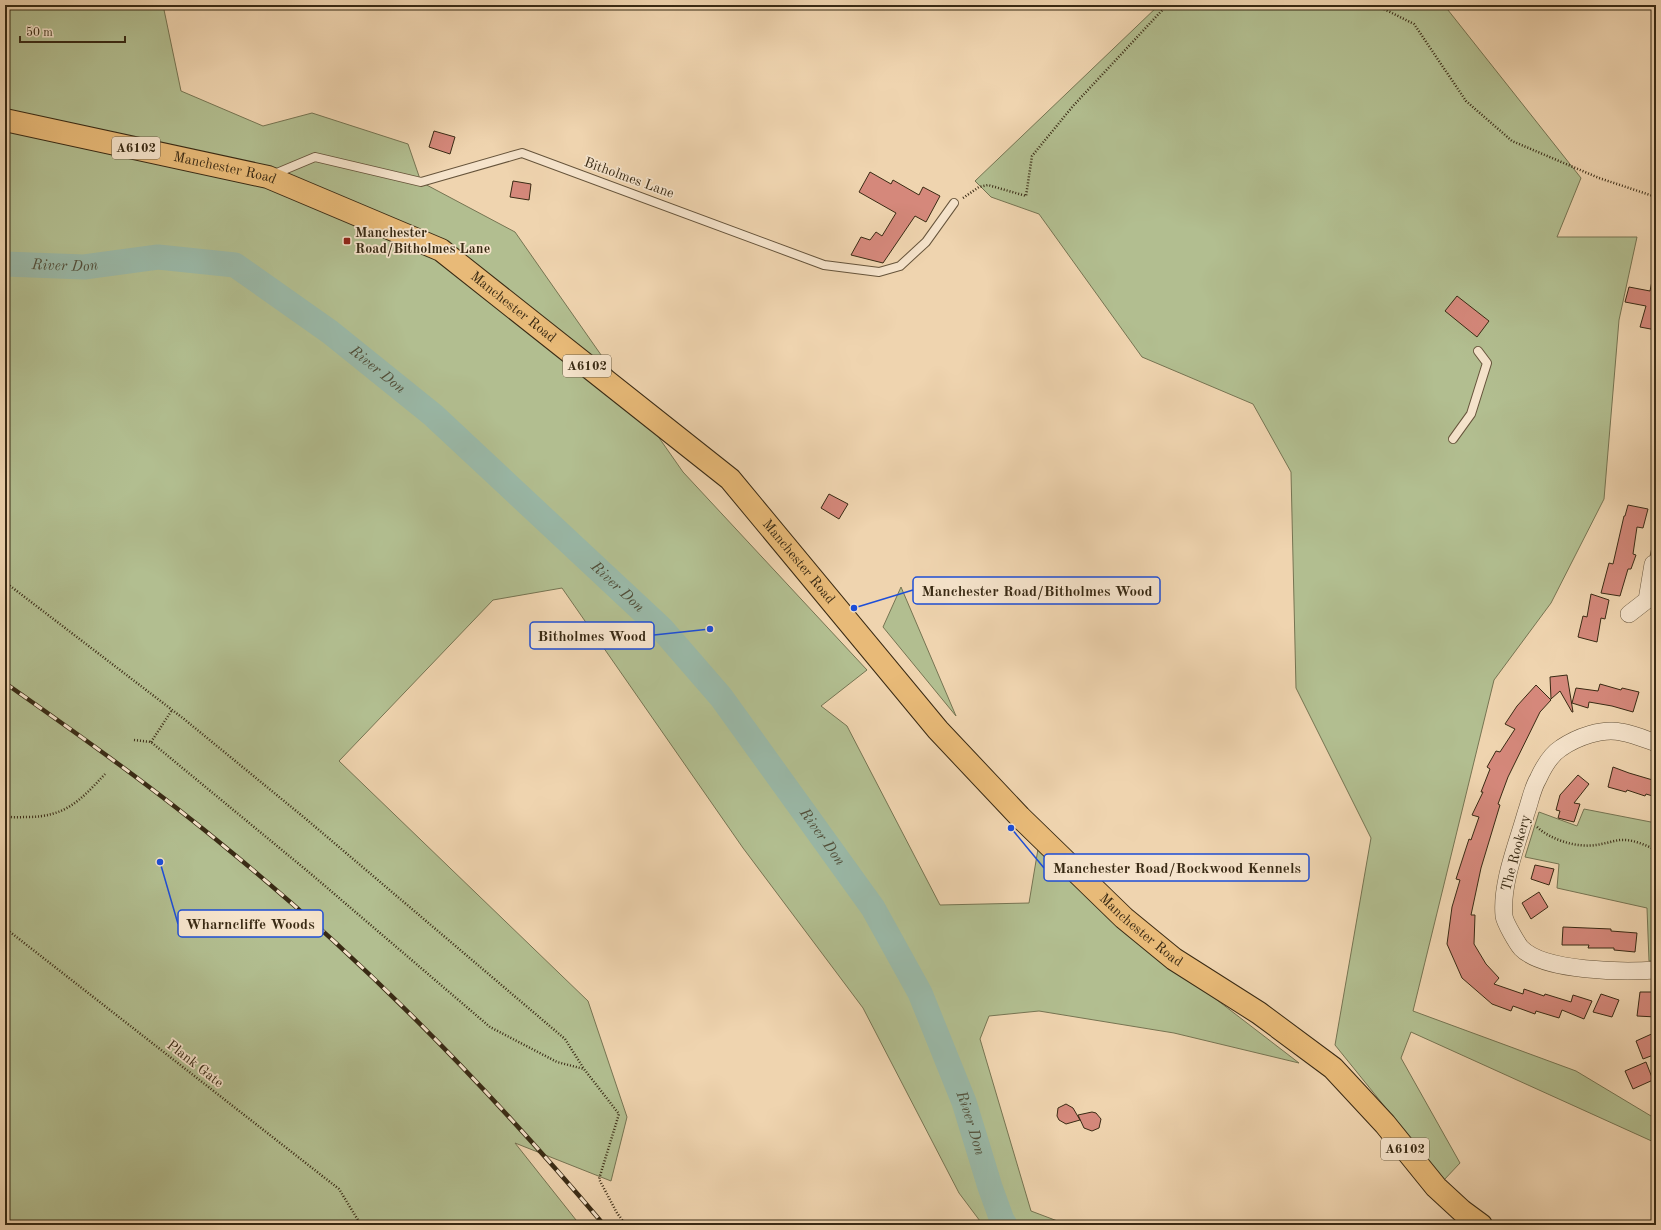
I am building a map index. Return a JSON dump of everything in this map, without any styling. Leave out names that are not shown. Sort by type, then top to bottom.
[{"type":"main road","name":"Manchester Road","points":[[5,120],[268,177],[441,250],[730,479],[938,730],[1020,817],[1124,918],[1174,959],[1259,1013],[1333,1068],[1385,1124],[1436,1187],[1462,1211],[1481,1225]]},
{"type":"street","points":[[1629,614],[1652,603],[1654,557]]},
{"type":"street","name":"The Rookery","points":[[1656,743],[1621,732],[1606,731],[1575,740],[1560,748],[1547,762],[1537,780],[1505,887],[1504,918],[1522,948],[1534,957],[1549,963],[1589,969],[1631,972],[1656,970]]},
{"type":"lane","name":"Bitholmes Lane","points":[[268,177],[315,157],[421,182],[522,153],[824,265],[879,272],[900,266],[926,242],[954,203]]},
{"type":"lane","points":[[1453,439],[1471,414],[1487,363],[1478,351]]},
{"type":"path","points":[[954,203],[979,186],[988,185],[1026,196],[1032,156],[1073,106],[1167,5]]},
{"type":"path","points":[[1376,5],[1414,24],[1466,101],[1512,141],[1599,178],[1656,197]]},
{"type":"path","points":[[5,582],[172,710],[306,819],[565,1038],[584,1069],[619,1114],[599,1179],[626,1225]]},
{"type":"path","points":[[151,742],[172,710]]},
{"type":"path","points":[[134,740],[151,742],[311,874],[490,1027],[557,1062],[584,1069]]},
{"type":"path","points":[[5,816],[41,817],[63,811],[87,794],[105,774]]},
{"type":"path","points":[[1536,826],[1550,836],[1572,843],[1594,845],[1620,840],[1642,843],[1656,850]]},
{"type":"path","name":"Plank Gate","points":[[5,928],[339,1189],[361,1225]]},
{"type":"green space","points":[[5,5],[163,5],[181,91],[263,126],[312,113],[408,144],[421,182],[515,232],[683,472],[867,670],[821,706],[847,726],[940,905],[1029,903],[1038,849],[1139,940],[1299,1063],[1174,1033],[1039,1011],[989,1016],[980,1039],[1031,1211],[1068,1225],[983,1225],[959,1193],[863,1008],[743,848],[562,588],[493,600],[339,761],[588,1001],[627,1117],[611,1181],[515,1143],[580,1225],[5,1225]]},
{"type":"green space","points":[[1159,5],[1444,5],[1581,178],[1557,237],[1637,237],[1619,320],[1604,499],[1551,603],[1494,680],[1413,1011],[1576,1071],[1656,1119],[1656,1143],[1411,1032],[1401,1058],[1460,1163],[1444,1180],[1335,1045],[1371,838],[1296,688],[1291,472],[1253,404],[1142,357],[1039,214],[991,197],[975,181]]},
{"type":"green space","points":[[901,587],[956,716],[883,627]]},
{"type":"green space","points":[[1584,809],[1656,823],[1656,961],[1649,961],[1647,908],[1557,888],[1559,864],[1525,857],[1539,812],[1577,826]]},
{"type":"building","points":[[434,131],[455,137],[450,154],[429,147]]},
{"type":"building","points":[[870,172],[891,184],[893,180],[919,195],[923,187],[940,196],[926,222],[915,216],[883,263],[851,255],[861,237],[870,240],[876,232],[882,236],[896,213],[859,192]]},
{"type":"building","points":[[513,181],[531,184],[529,200],[510,197]]},
{"type":"building","points":[[1652,281],[1656,282],[1656,330],[1640,327],[1646,306],[1625,302],[1629,287],[1650,291]]},
{"type":"building","points":[[1457,296],[1489,321],[1477,337],[1445,311]]},
{"type":"building","points":[[829,494],[848,504],[839,519],[821,508]]},
{"type":"building","points":[[1628,505],[1648,509],[1643,528],[1637,527],[1633,554],[1636,555],[1631,569],[1628,569],[1620,596],[1601,593],[1609,563],[1613,564]]},
{"type":"building","points":[[1591,594],[1609,600],[1605,619],[1601,618],[1597,642],[1578,637],[1583,616],[1587,617]]},
{"type":"building","points":[[1567,675],[1573,712],[1560,691],[1551,699],[1550,677]]},
{"type":"building","points":[[1600,684],[1621,690],[1622,688],[1639,692],[1633,712],[1589,702],[1588,708],[1572,703],[1576,688],[1598,691]]},
{"type":"building","points":[[1536,685],[1551,700],[1540,712],[1508,777],[1498,804],[1500,805],[1481,868],[1471,915],[1475,915],[1474,944],[1486,964],[1499,978],[1494,984],[1523,994],[1524,989],[1544,996],[1545,994],[1571,1002],[1573,995],[1592,1001],[1584,1019],[1562,1010],[1559,1018],[1536,1011],[1535,1014],[1513,1006],[1511,1011],[1492,1004],[1462,978],[1447,944],[1452,907],[1460,880],[1456,879],[1469,839],[1471,840],[1479,817],[1472,815],[1483,792],[1481,792],[1490,769],[1487,767],[1496,751],[1500,752],[1515,729],[1505,724],[1517,706]]},
{"type":"building","points":[[1613,767],[1656,781],[1656,797],[1646,794],[1645,796],[1627,790],[1626,792],[1608,787]]},
{"type":"building","points":[[1578,775],[1589,784],[1574,803],[1580,804],[1574,822],[1558,818],[1560,811],[1556,810],[1560,795]]},
{"type":"building","points":[[1535,865],[1554,869],[1549,885],[1531,879]]},
{"type":"building","points":[[1539,892],[1548,907],[1531,919],[1522,903]]},
{"type":"building","points":[[1563,927],[1611,929],[1611,931],[1637,933],[1635,952],[1614,950],[1614,948],[1588,948],[1589,945],[1562,945]]},
{"type":"building","points":[[1640,992],[1656,992],[1656,1017],[1637,1016]]},
{"type":"building","points":[[1601,994],[1619,1000],[1612,1017],[1593,1012]]},
{"type":"building","points":[[1656,1032],[1656,1054],[1643,1059],[1636,1041]]},
{"type":"building","points":[[1646,1062],[1653,1080],[1633,1089],[1625,1071]]},
{"type":"building","points":[[1066,1104],[1073,1108],[1080,1120],[1066,1124],[1059,1120],[1057,1116],[1058,1108]]},
{"type":"building","points":[[1092,1112],[1096,1113],[1101,1119],[1099,1128],[1092,1131],[1084,1128],[1078,1115]]},
{"type":"waterway","name":"River Don","points":[[5,264],[84,267],[158,257],[235,265],[330,332],[433,415],[662,629],[721,697],[873,908],[920,993],[964,1102],[990,1187],[1005,1225]]},
{"type":"railway","points":[[5,683],[91,744],[175,807],[281,894],[330,938],[426,1029],[472,1077],[517,1125],[604,1225]]},
{"type":"place","name":"Manchester Road/Bitholmes Lane","points":[[347,241]]},
{"type":"place","name":"Manchester Road/Bitholmes Wood","points":[[854,608]]},
{"type":"place","name":"Bitholmes Wood","points":[[710,629]]},
{"type":"place","name":"Manchester Road/Rockwood Kennels","points":[[1011,828]]},
{"type":"place","name":"Wharncliffe Woods","points":[[160,862]]}]
